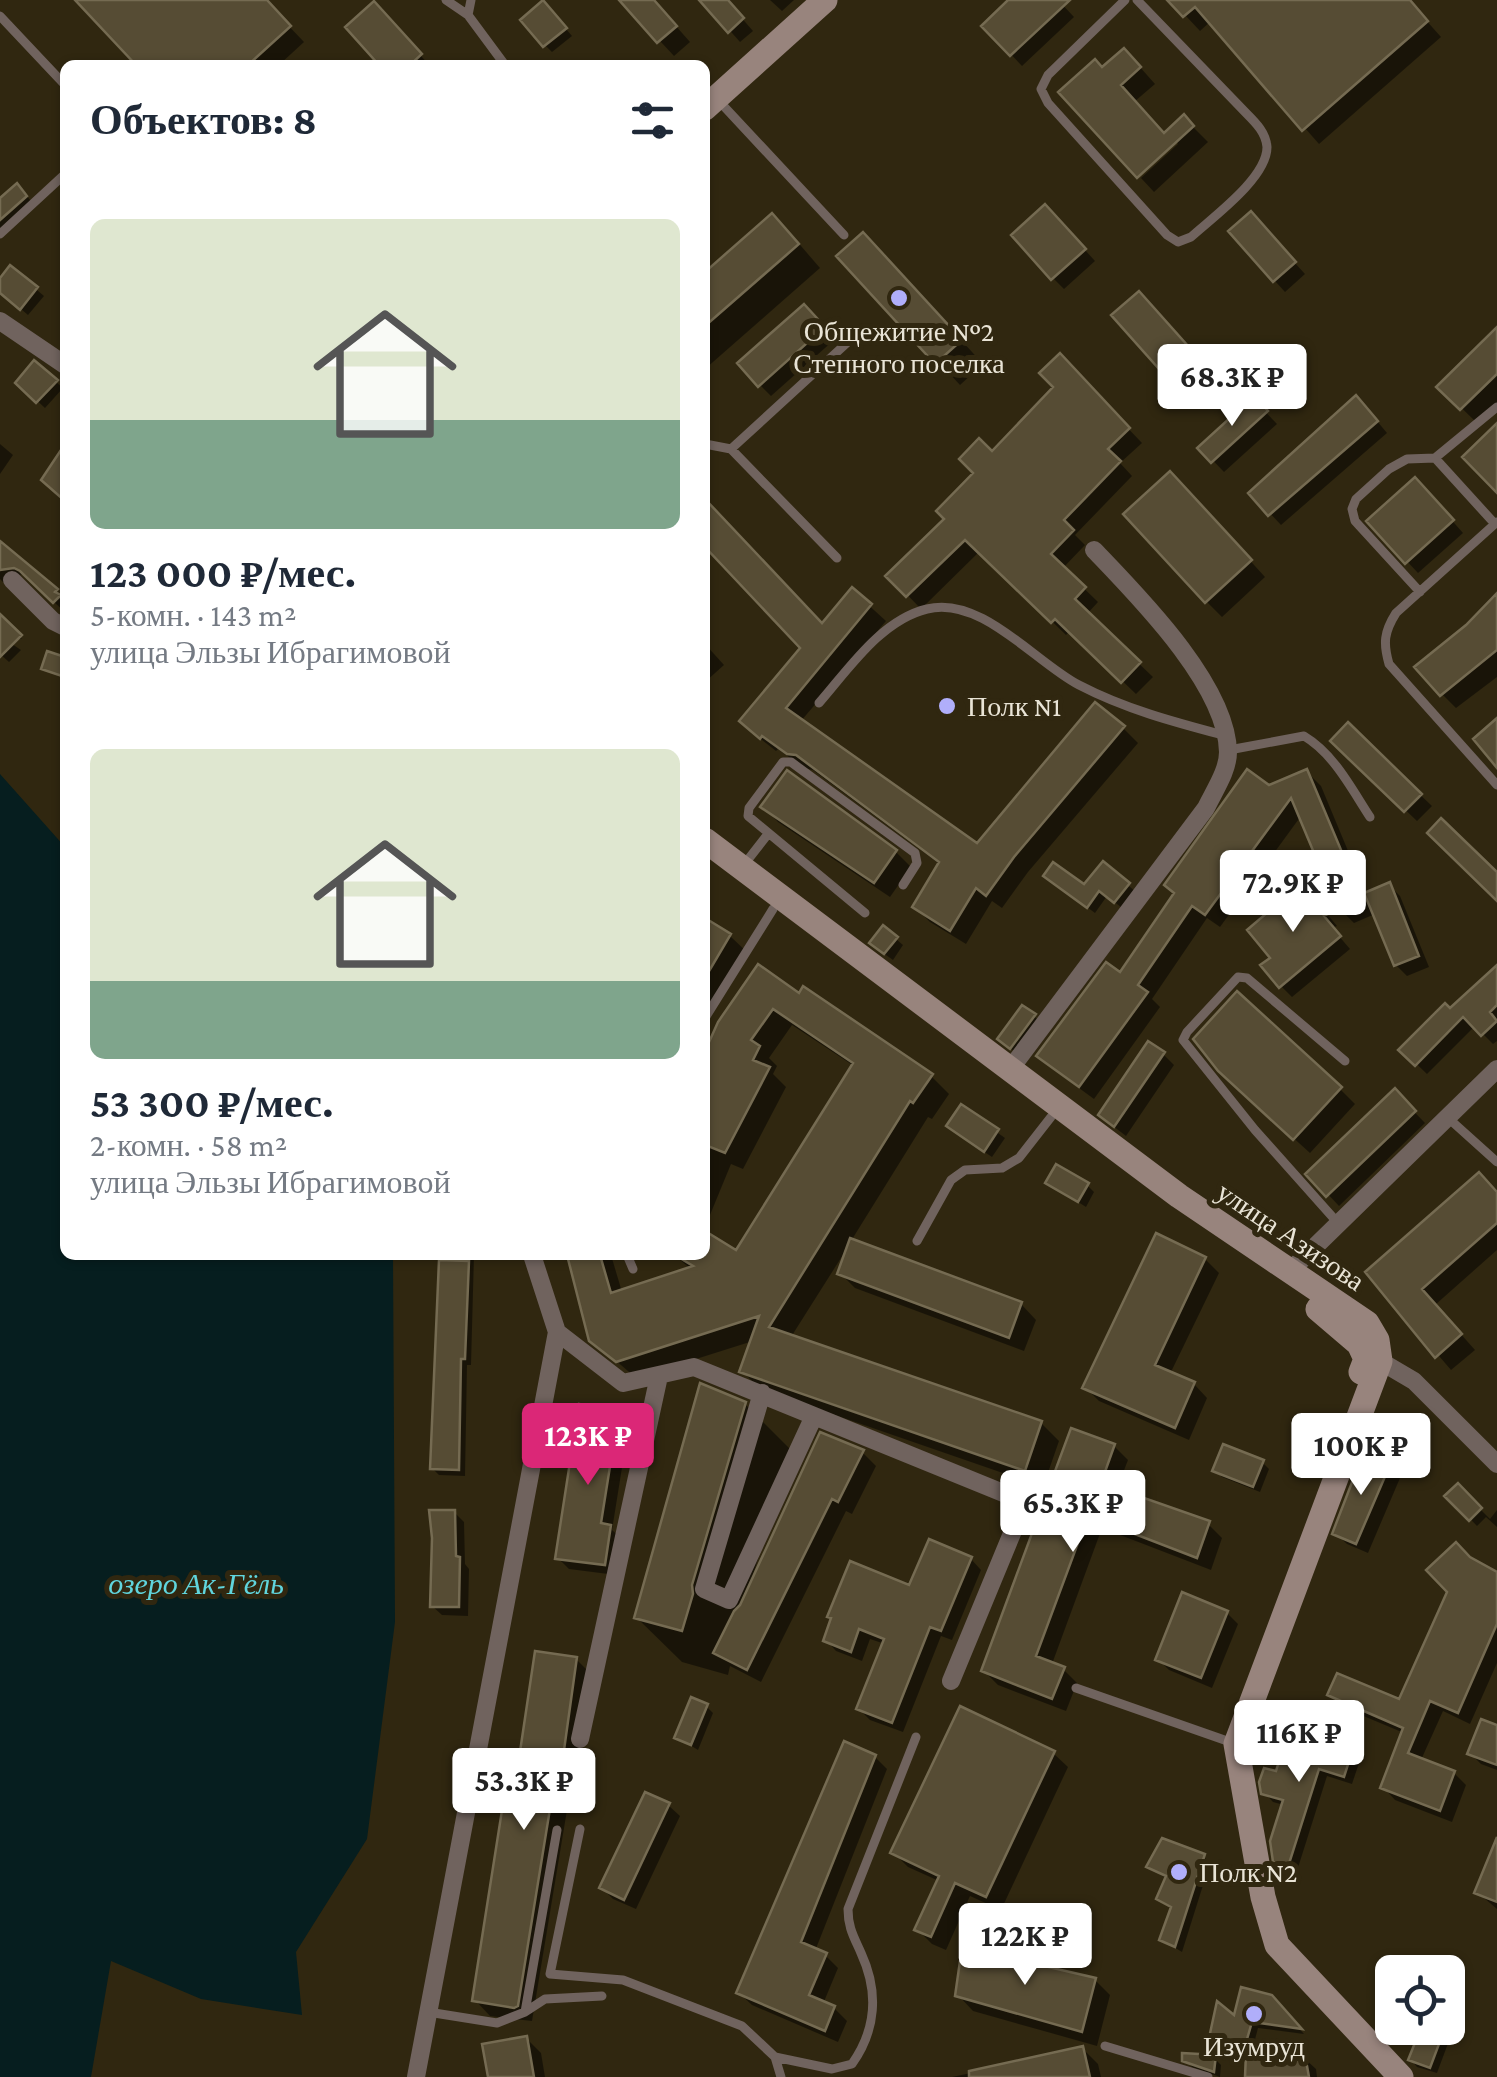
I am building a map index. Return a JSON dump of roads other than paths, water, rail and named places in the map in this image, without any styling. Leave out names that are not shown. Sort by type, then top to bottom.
[{"type":"main road","points":[[710,98],[804,0]]},
{"type":"main road","points":[[710,98],[825,0]]},
{"type":"main road","name":"улица Азизова","points":[[710,844],[1180,1196],[1367,1323],[1377,1340],[1380,1361],[1230,1742]]},
{"type":"main road","name":"улица Азизова","points":[[710,860],[1051,1116],[1339,1324],[1359,1344],[1366,1359],[1230,1742],[1248,1894],[1262,1936],[1271,1955],[1385,2077]]},
{"type":"main road","points":[[1230,1742],[1277,1944],[1401,2077]]},
{"type":"street","points":[[4,331],[60,362]]},
{"type":"street","points":[[1011,1068],[1206,808],[1227,765],[1227,743],[1192,661],[1094,550]]},
{"type":"street","points":[[12,580],[60,624]]},
{"type":"street","points":[[1290,1271],[1497,1069]]},
{"type":"street","points":[[416,2077],[557,1332],[534,1260]]},
{"type":"street","points":[[557,1332],[623,1384],[694,1368],[1013,1497],[1020,1514],[950,1681]]},
{"type":"street","points":[[1380,1361],[1414,1382],[1497,1464]]},
{"type":"street","points":[[580,1739],[659,1376]]},
{"type":"street","points":[[762,1393],[704,1589],[729,1600],[814,1416]]},
{"type":"lane","points":[[446,0],[468,15],[501,60]]},
{"type":"lane","points":[[468,15],[471,0]]},
{"type":"lane","points":[[1125,0],[1048,76],[1041,88],[1048,103],[1167,235],[1178,242],[1191,237],[1262,169],[1266,147],[1262,130],[1137,0]]},
{"type":"lane","points":[[0,16],[60,81]]},
{"type":"lane","points":[[710,100],[844,235]]},
{"type":"lane","points":[[0,234],[60,179]]},
{"type":"lane","points":[[730,449],[861,330]]},
{"type":"lane","points":[[1420,592],[1355,521],[1352,509],[1356,498],[1407,459],[1435,458],[1497,407]]},
{"type":"lane","points":[[710,445],[730,449],[837,558]]},
{"type":"lane","points":[[1435,458],[1496,523],[1396,613],[1383,644],[1389,664],[1497,785]]},
{"type":"lane","points":[[819,703],[867,648],[898,622],[927,609],[952,608],[981,618],[1080,685],[1154,717],[1227,743],[1304,736],[1319,745],[1370,817]]},
{"type":"lane","points":[[865,913],[750,819],[748,812],[780,764],[787,761],[915,853],[917,864],[902,885]]},
{"type":"lane","points":[[741,868],[768,834]]},
{"type":"lane","points":[[710,1010],[773,909]]},
{"type":"lane","points":[[1337,1222],[1244,1117],[1183,1040],[1238,977],[1247,978],[1345,1061]]},
{"type":"lane","points":[[917,1241],[951,1180],[965,1170],[1002,1168],[1020,1158],[1051,1116]]},
{"type":"lane","points":[[1447,1117],[1497,1162]]},
{"type":"lane","points":[[629,1260],[632,1269]]},
{"type":"lane","points":[[1076,1688],[1230,1742]]},
{"type":"lane","points":[[775,2057],[832,2069],[852,2064],[867,2043],[873,2014],[872,1983],[848,1929],[848,1909],[916,1736]]},
{"type":"lane","points":[[580,1829],[550,1974],[623,1980],[742,2026],[775,2057],[781,2077]]},
{"type":"lane","points":[[525,2012],[557,1830]]},
{"type":"lane","points":[[428,2012],[497,2022],[525,2012],[545,1999],[602,1996]]},
{"type":"lane","points":[[1105,2046],[1208,2077]]},
{"type":"water","name":"озеро Ак-Гёль","points":[[0,774],[60,841],[60,1260],[393,1260],[395,1622],[367,1839],[296,1952],[302,2015],[201,1999],[111,1961],[91,2077],[0,2077]]},
{"type":"place","name":"Общежитие №2 Степного поселка","points":[[899,298]]},
{"type":"place","name":"Полк N1","points":[[947,706]]},
{"type":"place","name":"Полк N2","points":[[1179,1872]]},
{"type":"place","name":"Изумруд","points":[[1254,2014]]}]
